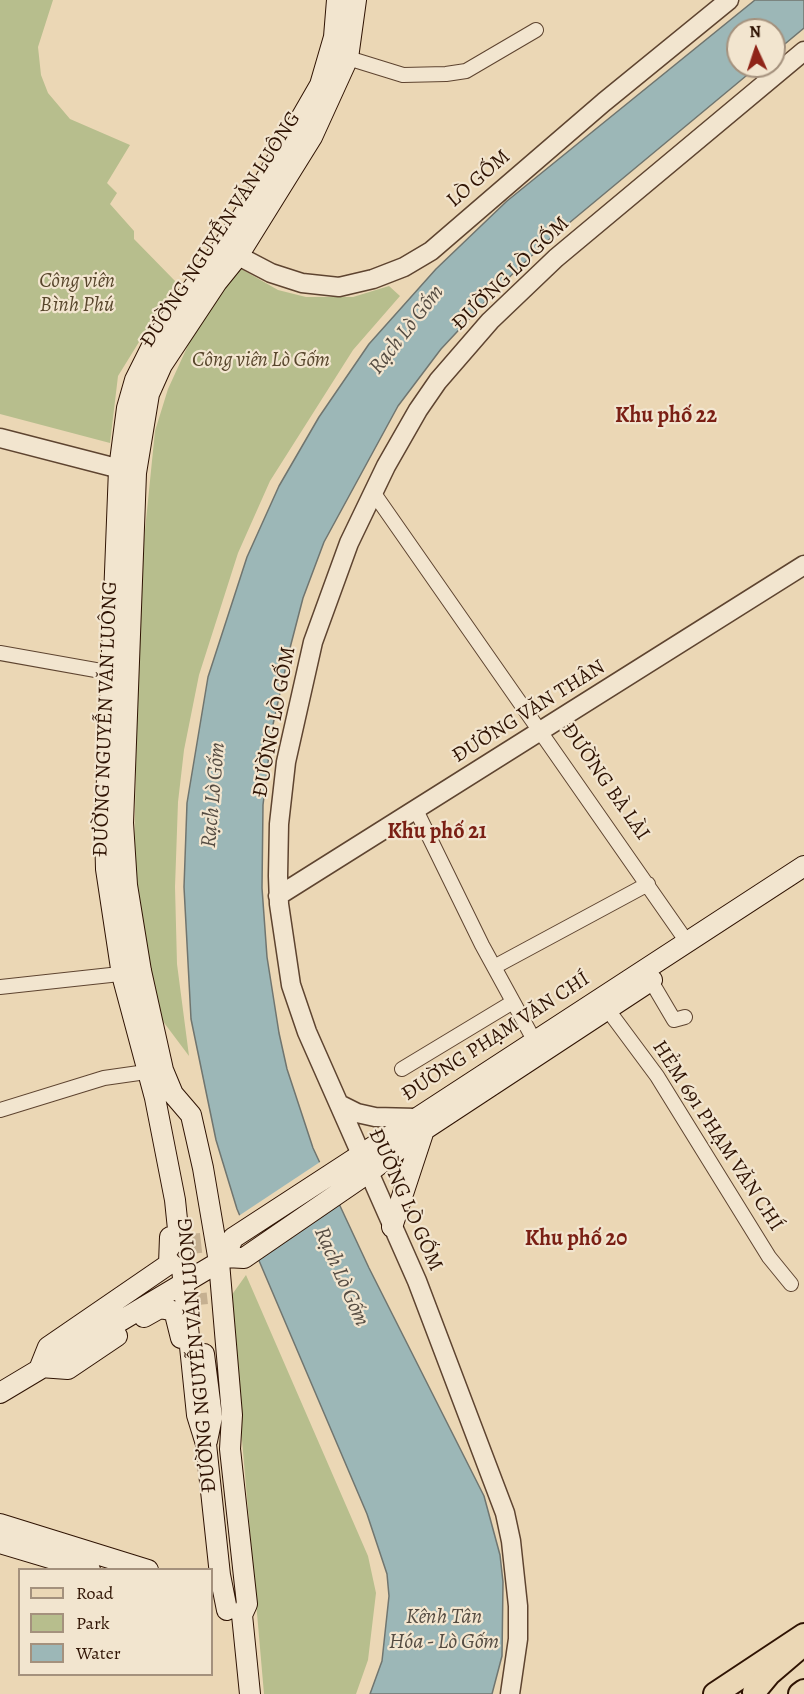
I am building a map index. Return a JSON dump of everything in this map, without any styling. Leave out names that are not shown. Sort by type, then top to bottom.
[{"type":"main road","name":"ĐƯỜNG NGUYỄN VĂN LUÔNG","points":[[223,1603],[247,1604],[230,1449],[232,1415],[222,1259],[191,1115],[164,1096],[146,1072],[131,973],[123,823],[120,675],[128,471],[149,394],[162,365],[217,282],[259,191],[320,86],[334,37],[337,0]]},
{"type":"main road","name":"ĐƯỜNG NGUYỄN VĂN LUÔNG","points":[[230,252],[312,137],[348,58],[356,0]]},
{"type":"main road","name":"ĐƯỜNG PHẠM VĂN CHÍ","points":[[804,866],[691,947],[651,981],[608,1010],[420,1124],[341,1166],[232,1238],[222,1259],[244,1258],[368,1173],[420,1124],[534,1040],[691,947],[804,881]]},
{"type":"main road","name":"ĐƯỜNG NGUYỄN VĂN LUÔNG","points":[[131,973],[163,1070],[196,1414],[206,1444],[223,1603],[250,1694]]},
{"type":"main road","points":[[164,1096],[164,1116],[196,1234]]},
{"type":"main road","points":[[40,1367],[48,1347],[169,1264],[171,1250],[168,1208],[152,1115],[164,1096]]},
{"type":"main road","points":[[392,1227],[420,1124]]},
{"type":"main road","points":[[0,1393],[222,1259]]},
{"type":"main road","points":[[206,1444],[212,1417],[204,1304],[219,1415],[230,1449]]},
{"type":"main road","points":[[40,1367],[68,1369],[145,1316],[159,1308],[170,1310],[176,1314],[179,1326],[189,1423],[206,1444]]},
{"type":"main road","points":[[0,1524],[145,1568]]},
{"type":"main road","points":[[0,1543],[87,1568]]},
{"type":"main road","points":[[715,1694],[804,1635]]},
{"type":"main road","points":[[752,1693],[769,1674],[804,1644]]},
{"type":"main road","points":[[752,1693],[804,1663]]},
{"type":"main road","points":[[800,1694],[804,1691]]},
{"type":"street","name":"LÒ GỐM","points":[[230,252],[271,273],[302,284],[339,286],[373,279],[404,267],[430,251],[604,102],[729,0]]},
{"type":"street","points":[[348,58],[403,75],[446,74],[466,71],[536,30]]},
{"type":"street","name":"ĐƯỜNG LÒ GỐM","points":[[510,1694],[518,1639],[518,1606],[515,1563],[505,1513],[440,1338],[293,994],[278,896],[281,798],[296,707],[324,608],[349,543],[373,492],[418,410],[463,351],[490,321],[556,258],[804,51]]},
{"type":"street","points":[[0,438],[128,471]]},
{"type":"street","name":"ĐƯỜNG BÀ LÀI","points":[[373,492],[543,732],[691,947]]},
{"type":"street","name":"ĐƯỜNG VĂN THÂN","points":[[278,896],[543,732],[804,565]]},
{"type":"street","points":[[0,653],[120,675]]},
{"type":"street","points":[[416,810],[494,967],[534,1040]]},
{"type":"street","points":[[494,967],[648,884]]},
{"type":"street","points":[[0,987],[131,973]]},
{"type":"street","points":[[651,981],[674,1020],[685,1017]]},
{"type":"street","points":[[402,1069],[513,1002]]},
{"type":"street","name":"HẺM 691 PHẠM VĂN CHÍ","points":[[608,1010],[657,1076],[764,1248],[791,1284]]},
{"type":"street","points":[[0,1110],[104,1078],[146,1072]]},
{"type":"street","points":[[339,1104],[357,1113],[420,1124]]},
{"type":"green space","name":"Công viên Bình Phú","points":[[0,0],[53,0],[38,47],[41,75],[48,93],[70,119],[130,145],[107,183],[117,193],[110,204],[134,231],[134,239],[176,282],[118,376],[110,443],[0,414]]},
{"type":"green space","name":"Công viên Lò Gốm","points":[[236,266],[278,290],[306,297],[353,297],[389,286],[400,296],[353,350],[270,481],[238,553],[199,675],[184,750],[178,802],[175,887],[177,964],[189,1056],[156,1012],[134,858],[140,580],[155,431],[168,389],[190,341]]},
{"type":"green space","points":[[246,1275],[368,1556],[376,1593],[368,1660],[356,1694],[264,1694],[231,1313],[231,1296]]},
{"type":"water","name":"Kênh Tân Hóa - Lò Gốm","points":[[755,0],[804,0],[804,28],[786,43],[786,18],[733,18]]},
{"type":"water","name":"Kênh Tân Hóa - Lò Gốm","points":[[726,24],[726,78],[744,78],[545,243],[498,288],[441,349],[398,406],[324,542],[303,598],[272,729],[263,805],[262,888],[267,957],[287,1069],[313,1148],[369,1268],[484,1496],[500,1555],[503,1582],[502,1656],[492,1694],[370,1694],[382,1661],[389,1596],[387,1574],[367,1514],[237,1209],[216,1140],[191,1019],[184,887],[187,803],[208,677],[247,557],[279,486],[319,417],[369,344],[436,269],[507,201]]},
{"type":"pier","points":[[323,1160],[342,1201],[255,1262],[237,1217]]},
{"type":"tunnel","points":[[190,1234],[198,1305]]},
{"type":"district","name":"Khu phố 22","points":[[666,417]]},
{"type":"district","name":"Khu phố 21","points":[[437,833]]},
{"type":"district","name":"Khu phố 20","points":[[576,1240]]},
{"type":"water label","name":"Rạch Lò Gốm","points":[[407,330]]},
{"type":"water label","name":"Rạch Lò Gốm","points":[[214,795]]},
{"type":"water label","name":"Rạch Lò Gốm","points":[[341,1277]]}]
